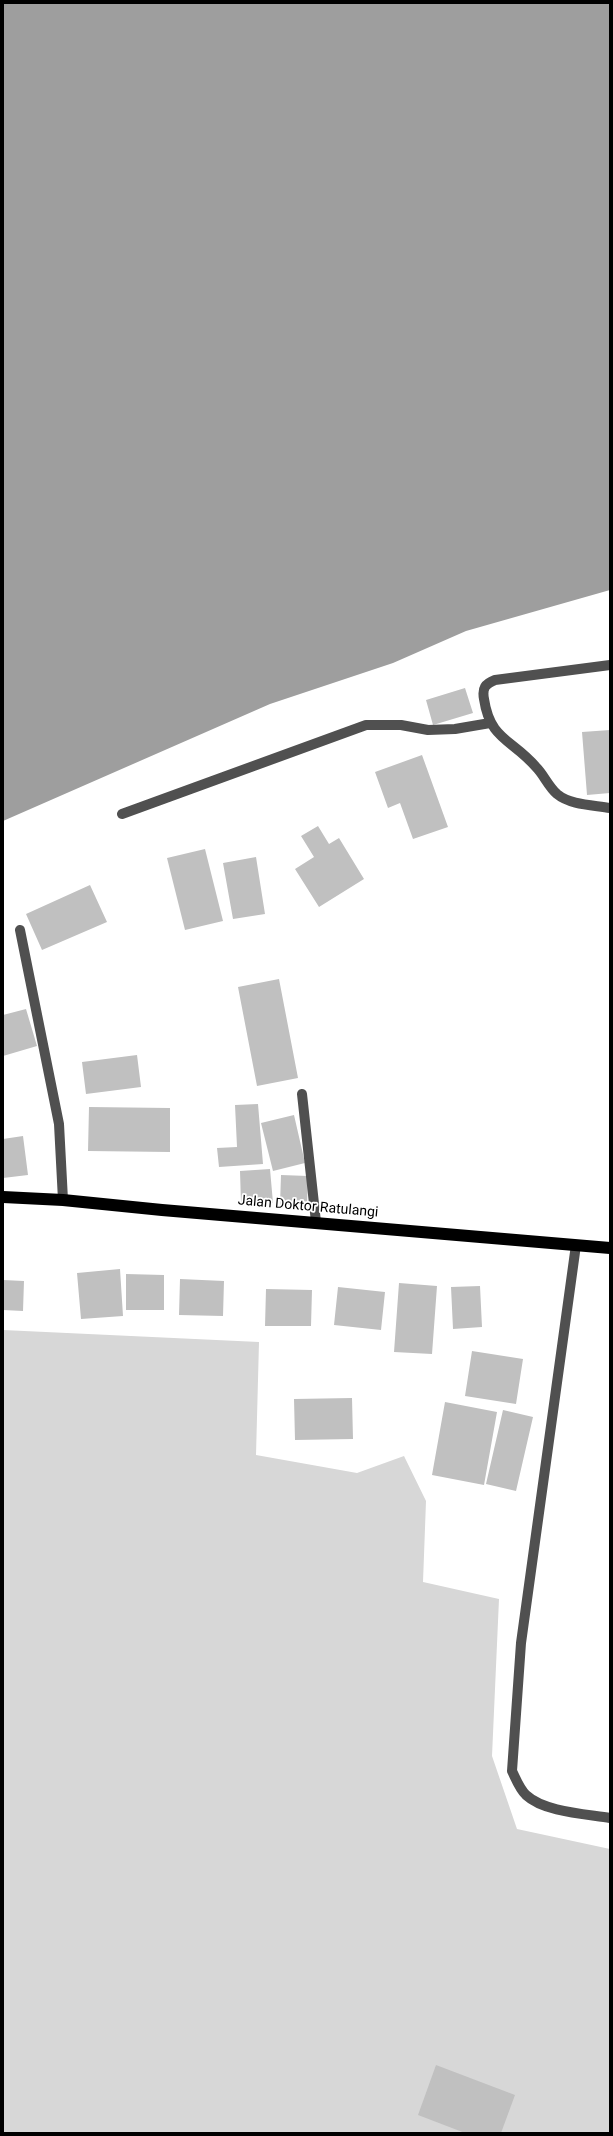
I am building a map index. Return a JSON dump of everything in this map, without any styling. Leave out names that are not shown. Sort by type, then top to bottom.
[{"type":"highway","name":"Jalan Doktor Ratulangi","points":[[3,1197],[63,1200],[610,1248]]},
{"type":"street","points":[[610,665],[520,676],[488,683],[484,688],[483,694],[490,723],[499,735],[517,747],[537,767],[557,794],[569,800],[610,808]]},
{"type":"street","points":[[122,814],[366,725],[400,725],[428,730],[455,729],[490,723]]},
{"type":"street","points":[[20,930],[59,1124],[63,1200]]},
{"type":"street","points":[[302,1094],[316,1222]]},
{"type":"street","points":[[576,1245],[521,1643],[512,1771],[520,1787],[527,1796],[540,1804],[610,1818]]},
{"type":"shaded area","points":[[3,3],[610,3],[610,590],[466,631],[393,663],[270,704],[3,821]]},
{"type":"shaded area","points":[[3,1330],[259,1342],[256,1455],[357,1473],[404,1456],[426,1501],[423,1582],[499,1599],[492,1756],[517,1829],[610,1849],[610,2133],[3,2133]]},
{"type":"building","points":[[465,688],[473,713],[433,725],[426,700]]},
{"type":"building","points":[[610,730],[610,793],[587,795],[582,732]]},
{"type":"building","points":[[422,755],[448,827],[413,839],[400,803],[388,808],[375,772]]},
{"type":"building","points":[[318,826],[329,844],[339,838],[364,879],[319,907],[295,869],[314,857],[301,836]]},
{"type":"building","points":[[205,849],[223,921],[185,930],[167,858]]},
{"type":"building","points":[[256,857],[265,914],[233,919],[223,863]]},
{"type":"building","points":[[90,885],[107,922],[42,950],[26,914]]},
{"type":"building","points":[[279,979],[298,1078],[257,1086],[238,987]]},
{"type":"building","points":[[26,1009],[37,1046],[3,1056],[3,1015]]},
{"type":"building","points":[[137,1055],[141,1087],[86,1094],[82,1062]]},
{"type":"building","points":[[258,1104],[263,1164],[219,1167],[217,1148],[237,1147],[235,1105]]},
{"type":"building","points":[[89,1107],[170,1108],[170,1152],[88,1151]]},
{"type":"building","points":[[294,1115],[305,1163],[273,1171],[261,1123]]},
{"type":"building","points":[[23,1136],[28,1175],[3,1178],[3,1139]]},
{"type":"building","points":[[270,1169],[273,1203],[241,1204],[240,1171]]},
{"type":"building","points":[[281,1175],[308,1176],[307,1205],[280,1205]]},
{"type":"building","points":[[120,1269],[123,1316],[81,1319],[77,1273]]},
{"type":"building","points":[[126,1274],[164,1275],[164,1310],[126,1310]]},
{"type":"building","points":[[180,1279],[224,1281],[223,1316],[179,1315]]},
{"type":"building","points":[[3,1280],[24,1281],[23,1311],[3,1310]]},
{"type":"building","points":[[399,1283],[437,1286],[432,1354],[394,1352]]},
{"type":"building","points":[[480,1286],[482,1327],[453,1329],[451,1287]]},
{"type":"building","points":[[338,1287],[385,1292],[381,1330],[334,1325]]},
{"type":"building","points":[[266,1289],[312,1290],[311,1326],[265,1326]]},
{"type":"building","points":[[472,1351],[523,1359],[516,1404],[465,1396]]},
{"type":"building","points":[[352,1398],[353,1439],[295,1440],[294,1399]]},
{"type":"building","points":[[445,1402],[497,1412],[484,1485],[432,1475]]},
{"type":"building","points":[[503,1410],[533,1417],[516,1491],[486,1484]]},
{"type":"building","points":[[436,2065],[515,2095],[501,2133],[465,2133],[418,2115]]}]
